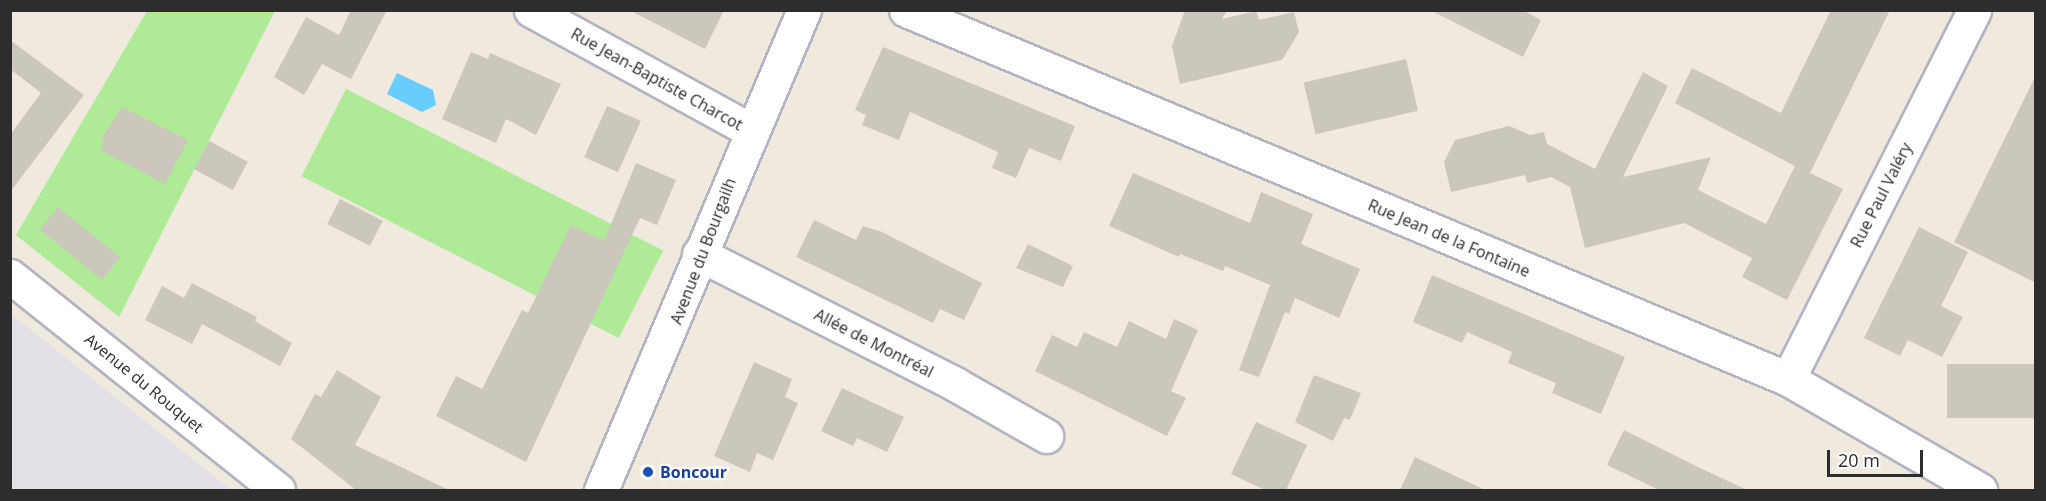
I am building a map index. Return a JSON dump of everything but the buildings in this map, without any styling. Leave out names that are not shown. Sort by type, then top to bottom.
[{"type":"street","name":"Rue Jean-Baptiste Charcot","points":[[531,10],[750,130]]},
{"type":"street","name":"Avenue du Bourgailh","points":[[602,490],[679,313],[699,254],[750,130],[804,10]]},
{"type":"street","name":"Rue Jean de la Fontaine","points":[[906,10],[1788,379],[1980,490]]},
{"type":"street","name":"Rue Paul Valéry","points":[[1788,379],[1974,10]]},
{"type":"street","name":"Allée de Montréal","points":[[699,254],[955,384],[1046,436]]},
{"type":"street","name":"Avenue du Rouquet","points":[[10,276],[278,490]]},
{"type":"shaded area","points":[[11,314],[231,490],[11,490]]},
{"type":"green space","points":[[147,11],[275,11],[119,317],[16,235]]},
{"type":"green space","points":[[346,89],[663,251],[619,338],[302,176]]},
{"type":"water","points":[[397,73],[433,90],[436,105],[422,112],[387,94]]},
{"type":"place","name":"Boncour","points":[[648,472]]}]
